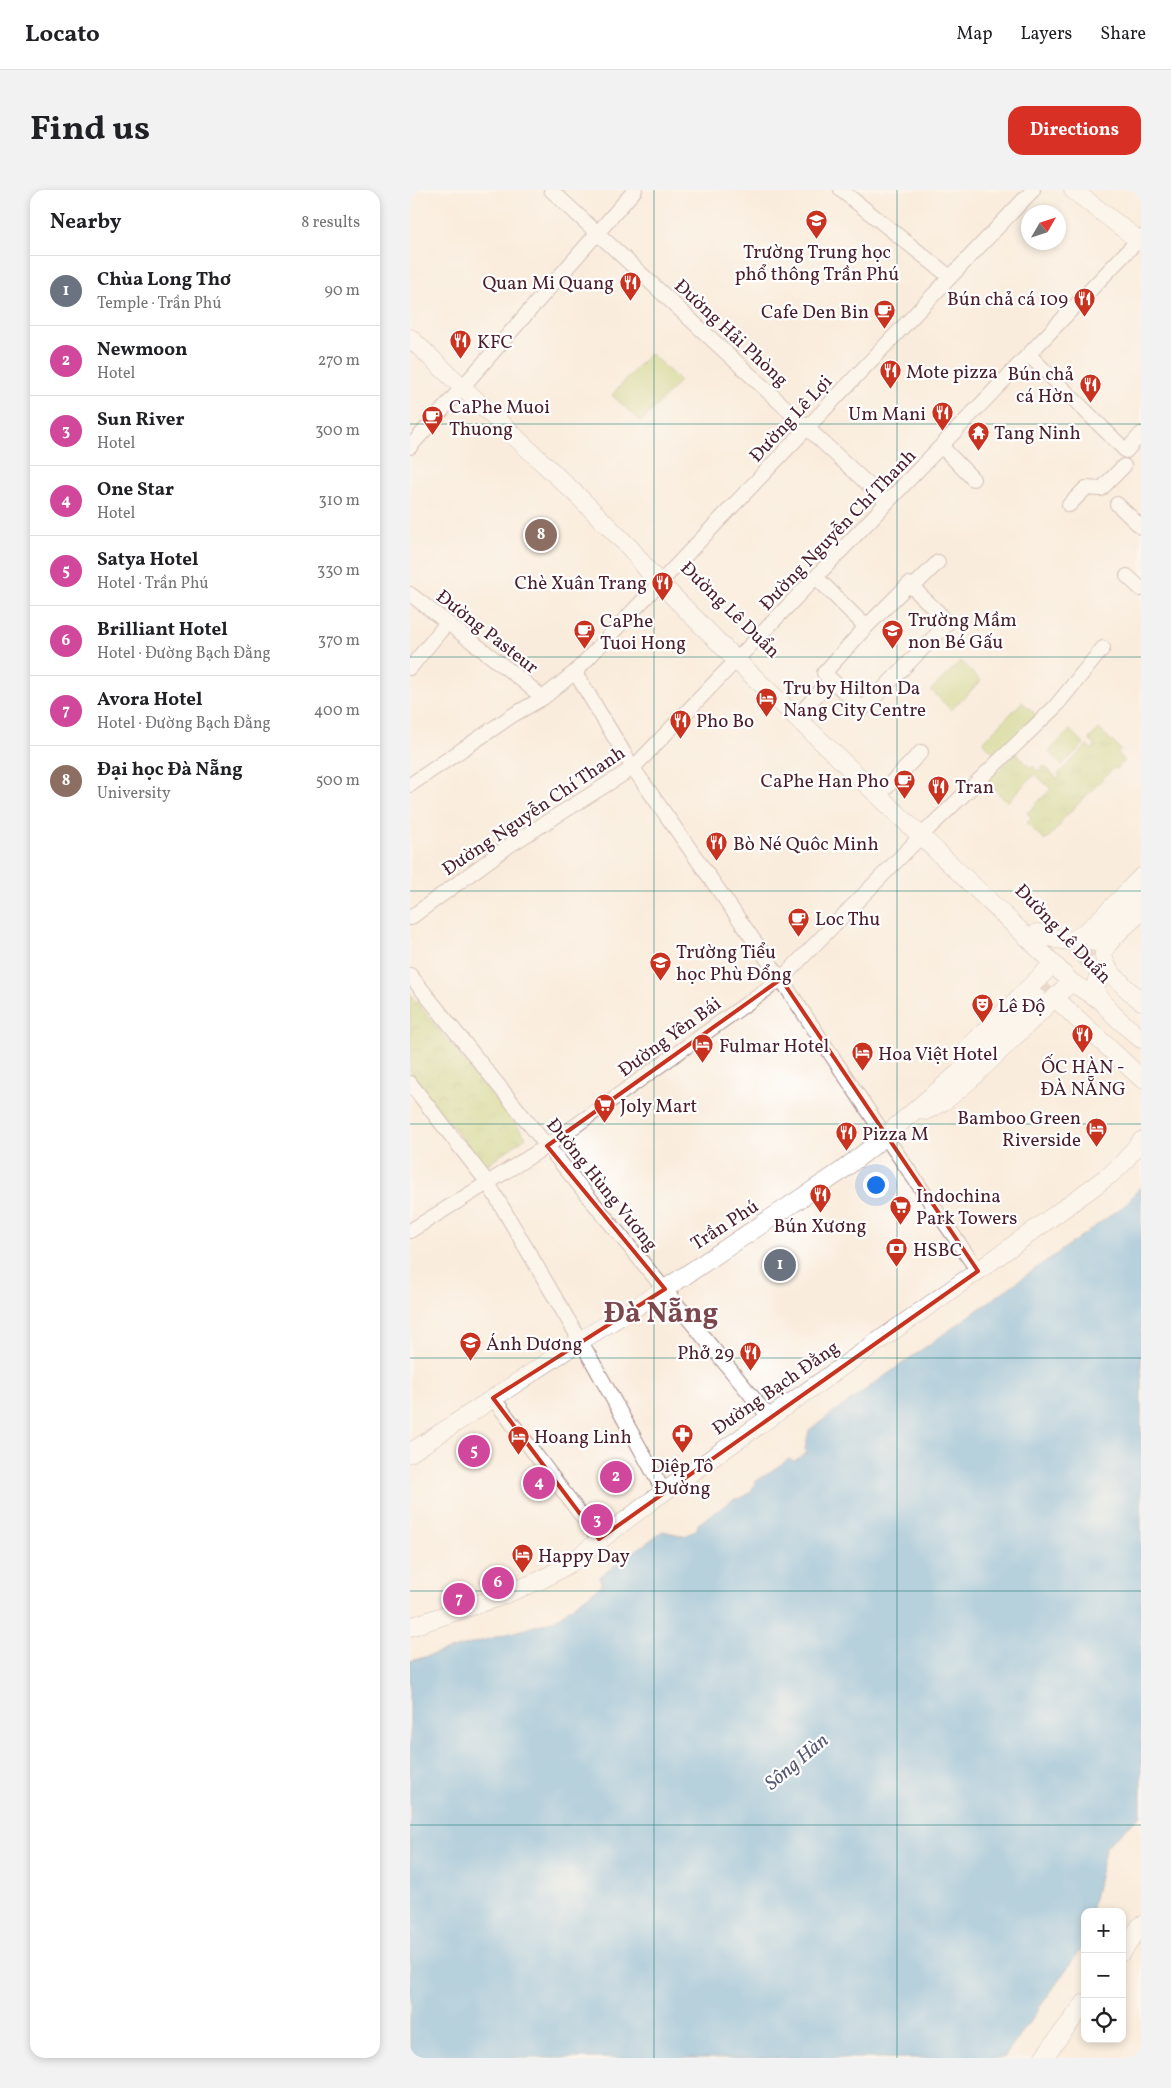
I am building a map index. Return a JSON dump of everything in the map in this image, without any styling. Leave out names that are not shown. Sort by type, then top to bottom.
[{"type":"main road","points":[[1073,190],[1140,240]]},
{"type":"main road","name":"Đường Lê Duẩn","points":[[410,338],[1033,936],[1079,974],[1101,1001]]},
{"type":"main road","name":"Đường Lê Duẩn","points":[[741,657],[804,709],[887,787],[925,832]]},
{"type":"main road","points":[[1036,991],[1033,936],[1062,940],[1075,938],[1086,931],[1141,877]]},
{"type":"main road","points":[[1094,942],[1141,894]]},
{"type":"main road","points":[[1126,988],[1105,965],[1103,956],[1108,944],[1141,912]]},
{"type":"main road","name":"Đường Lê Duẩn","points":[[1033,936],[1053,964],[1071,982],[1101,1001]]},
{"type":"main road","name":"Trần Phú","points":[[410,1453],[580,1341],[665,1289],[832,1178],[902,1122],[961,1071],[1036,991],[1053,964]]},
{"type":"main road","points":[[1141,1002],[1114,976],[1103,975],[1097,980],[1095,985],[1096,993],[1101,1001],[1141,1039]]},
{"type":"main road","points":[[902,1122],[946,1100],[1071,982]]},
{"type":"main road","points":[[1055,998],[1141,1078]]},
{"type":"main road","name":"Đường Bạch Đằng","points":[[410,1627],[496,1598],[541,1580],[569,1564],[599,1539],[664,1492],[978,1271],[1111,1174],[1141,1141]]},
{"type":"main road","points":[[1126,1946],[1141,1925]]},
{"type":"main road","points":[[1044,2058],[1081,2008]]},
{"type":"street","name":"Đường Hải Phòng","points":[[551,190],[888,502]]},
{"type":"street","points":[[410,447],[635,190]]},
{"type":"street","points":[[841,190],[950,277]]},
{"type":"street","name":"Đường Lê Lợi","points":[[410,784],[513,715],[543,698],[575,672],[718,527],[773,469],[807,428],[1033,190]]},
{"type":"street","name":"Đường Nguyễn Chí Thanh","points":[[410,918],[510,844],[633,768],[1140,240]]},
{"type":"street","points":[[1029,355],[1126,451],[1141,434]]},
{"type":"street","name":"Đường Nguyễn Chí Thanh","points":[[942,446],[973,478]]},
{"type":"street","points":[[1069,505],[1086,488],[1101,488],[1124,466]]},
{"type":"street","points":[[1117,504],[1141,527]]},
{"type":"street","points":[[911,586],[941,615],[946,625],[863,709],[824,673],[866,627],[911,586],[938,562]]},
{"type":"street","points":[[1127,576],[1141,589]]},
{"type":"street","points":[[817,578],[866,627]]},
{"type":"street","name":"Đường Pasteur","points":[[410,594],[543,698]]},
{"type":"street","points":[[410,668],[447,623]]},
{"type":"street","name":"Đường Yên Bái","points":[[410,1231],[547,1146],[781,979],[925,832],[1054,707],[1103,648]]},
{"type":"street","points":[[575,672],[633,768],[781,979],[885,1136],[978,1271]]},
{"type":"street","points":[[804,709],[831,680]]},
{"type":"street","points":[[887,787],[921,752]]},
{"type":"street","name":"Đường Hùng Vương","points":[[410,975],[769,1417]]},
{"type":"street","points":[[410,1083],[488,1183],[580,1341],[664,1492]]},
{"type":"street","points":[[493,1398],[599,1539]]},
{"type":"highlighted area","points":[[781,979],[978,1271],[599,1539],[493,1398],[665,1289],[547,1146]]},
{"type":"green space","points":[[650,353],[680,381],[641,422],[612,395]]},
{"type":"green space","points":[[961,661],[981,681],[951,710],[931,690]]},
{"type":"green space","points":[[1022,702],[1037,716],[998,757],[983,742]]},
{"type":"green space","points":[[1099,729],[1121,750],[1118,753],[1125,761],[1116,769],[1114,768],[1060,822],[1061,824],[1045,841],[1027,823],[1032,818],[1027,813],[1051,789],[1035,774],[1007,802],[987,781],[1016,753],[1031,768],[1033,766],[1038,771],[1044,766],[1058,779],[1060,776],[1058,774],[1087,745],[1092,750],[1095,746],[1089,739]]},
{"type":"green space","points":[[1070,730],[1084,744],[1062,765],[1049,751]]},
{"type":"green space","points":[[410,994],[526,1137],[488,1164],[480,1162],[410,1072]]},
{"type":"water","name":"Sông Hàn","points":[[1141,1186],[1141,1815],[1106,1846],[1092,1908],[1081,1908],[1081,1949],[1004,2058],[410,2058],[410,1661],[553,1621],[602,1585],[599,1577],[663,1531],[685,1536],[697,1529],[698,1524],[734,1499],[748,1494],[755,1482],[789,1459],[794,1461],[807,1453],[805,1449],[809,1430],[1125,1205]]},
{"type":"tunnel","points":[[1037,998],[1094,942]]},
{"type":"place","name":"Trường Trung học phổ thông Trần Phú","points":[[817,239]]},
{"type":"place","name":"Quan Mi Quang","points":[[630,301]]},
{"type":"place","name":"Bún chả cá 109","points":[[1084,317]]},
{"type":"place","name":"Cafe Den Bin","points":[[885,330]]},
{"type":"place","name":"KFC","points":[[461,360]]},
{"type":"place","name":"Mote pizza","points":[[890,390]]},
{"type":"place","name":"Bún chả cá Hờn","points":[[1090,403]]},
{"type":"place","name":"Um Mani","points":[[942,432]]},
{"type":"place","name":"CaPhe Muoi Thuong","points":[[433,436]]},
{"type":"place","name":"Tang Ninh","points":[[978,451]]},
{"type":"place","name":"Đại học Đà Nẵng","points":[[541,535]]},
{"type":"place","name":"Chè Xuân Trang","points":[[663,601]]},
{"type":"place","name":"Trường Mầm non Bé Gấu","points":[[892,649]]},
{"type":"place","name":"CaPhe Tuoi Hong","points":[[584,650]]},
{"type":"place","name":"Tru by Hilton Da Nang City Centre","points":[[767,717]]},
{"type":"place","name":"Pho Bo","points":[[680,739]]},
{"type":"place","name":"CaPhe Han Pho","points":[[905,799]]},
{"type":"place","name":"Tran","points":[[939,805]]},
{"type":"place","name":"Bò Né Quôc Minh","points":[[717,862]]},
{"type":"place","name":"Loc Thu","points":[[799,937]]},
{"type":"place","name":"Trường Tiểu học Phù Đổng","points":[[660,981]]},
{"type":"place","name":"Lê Độ","points":[[982,1024]]},
{"type":"place","name":"ỐC HÀN - ĐÀ NẴNG","points":[[1083,1054]]},
{"type":"place","name":"Fulmar Hotel","points":[[703,1064]]},
{"type":"place","name":"Hoa Việt Hotel","points":[[862,1072]]},
{"type":"place","name":"Joly Mart","points":[[604,1124]]},
{"type":"place","name":"Bamboo Green Riverside","points":[[1097,1147]]},
{"type":"place","name":"Pizza M","points":[[846,1152]]},
{"type":"place","name":"Bún Xương","points":[[820,1213]]},
{"type":"place","name":"Indochina Park Towers","points":[[900,1225]]},
{"type":"place","name":"Chùa Long Thơ","points":[[780,1265]]},
{"type":"place","name":"HSBC","points":[[897,1268]]},
{"type":"place","name":"Ánh Dương","points":[[470,1362]]},
{"type":"place","name":"Phở 29","points":[[750,1371]]},
{"type":"place","name":"Satya Hotel","points":[[474,1451]]},
{"type":"place","name":"Diệp Tô Đường","points":[[682,1453]]},
{"type":"place","name":"Hoang Linh","points":[[518,1455]]},
{"type":"place","name":"Newmoon","points":[[616,1477]]},
{"type":"place","name":"One Star","points":[[539,1483]]},
{"type":"place","name":"Sun River","points":[[597,1520]]},
{"type":"place","name":"Happy Day","points":[[522,1574]]},
{"type":"place","name":"Brilliant Hotel","points":[[498,1583]]},
{"type":"place","name":"Avora Hotel","points":[[459,1599]]},
{"type":"district","name":"Đà Nẵng","points":[[661,1312]]}]
